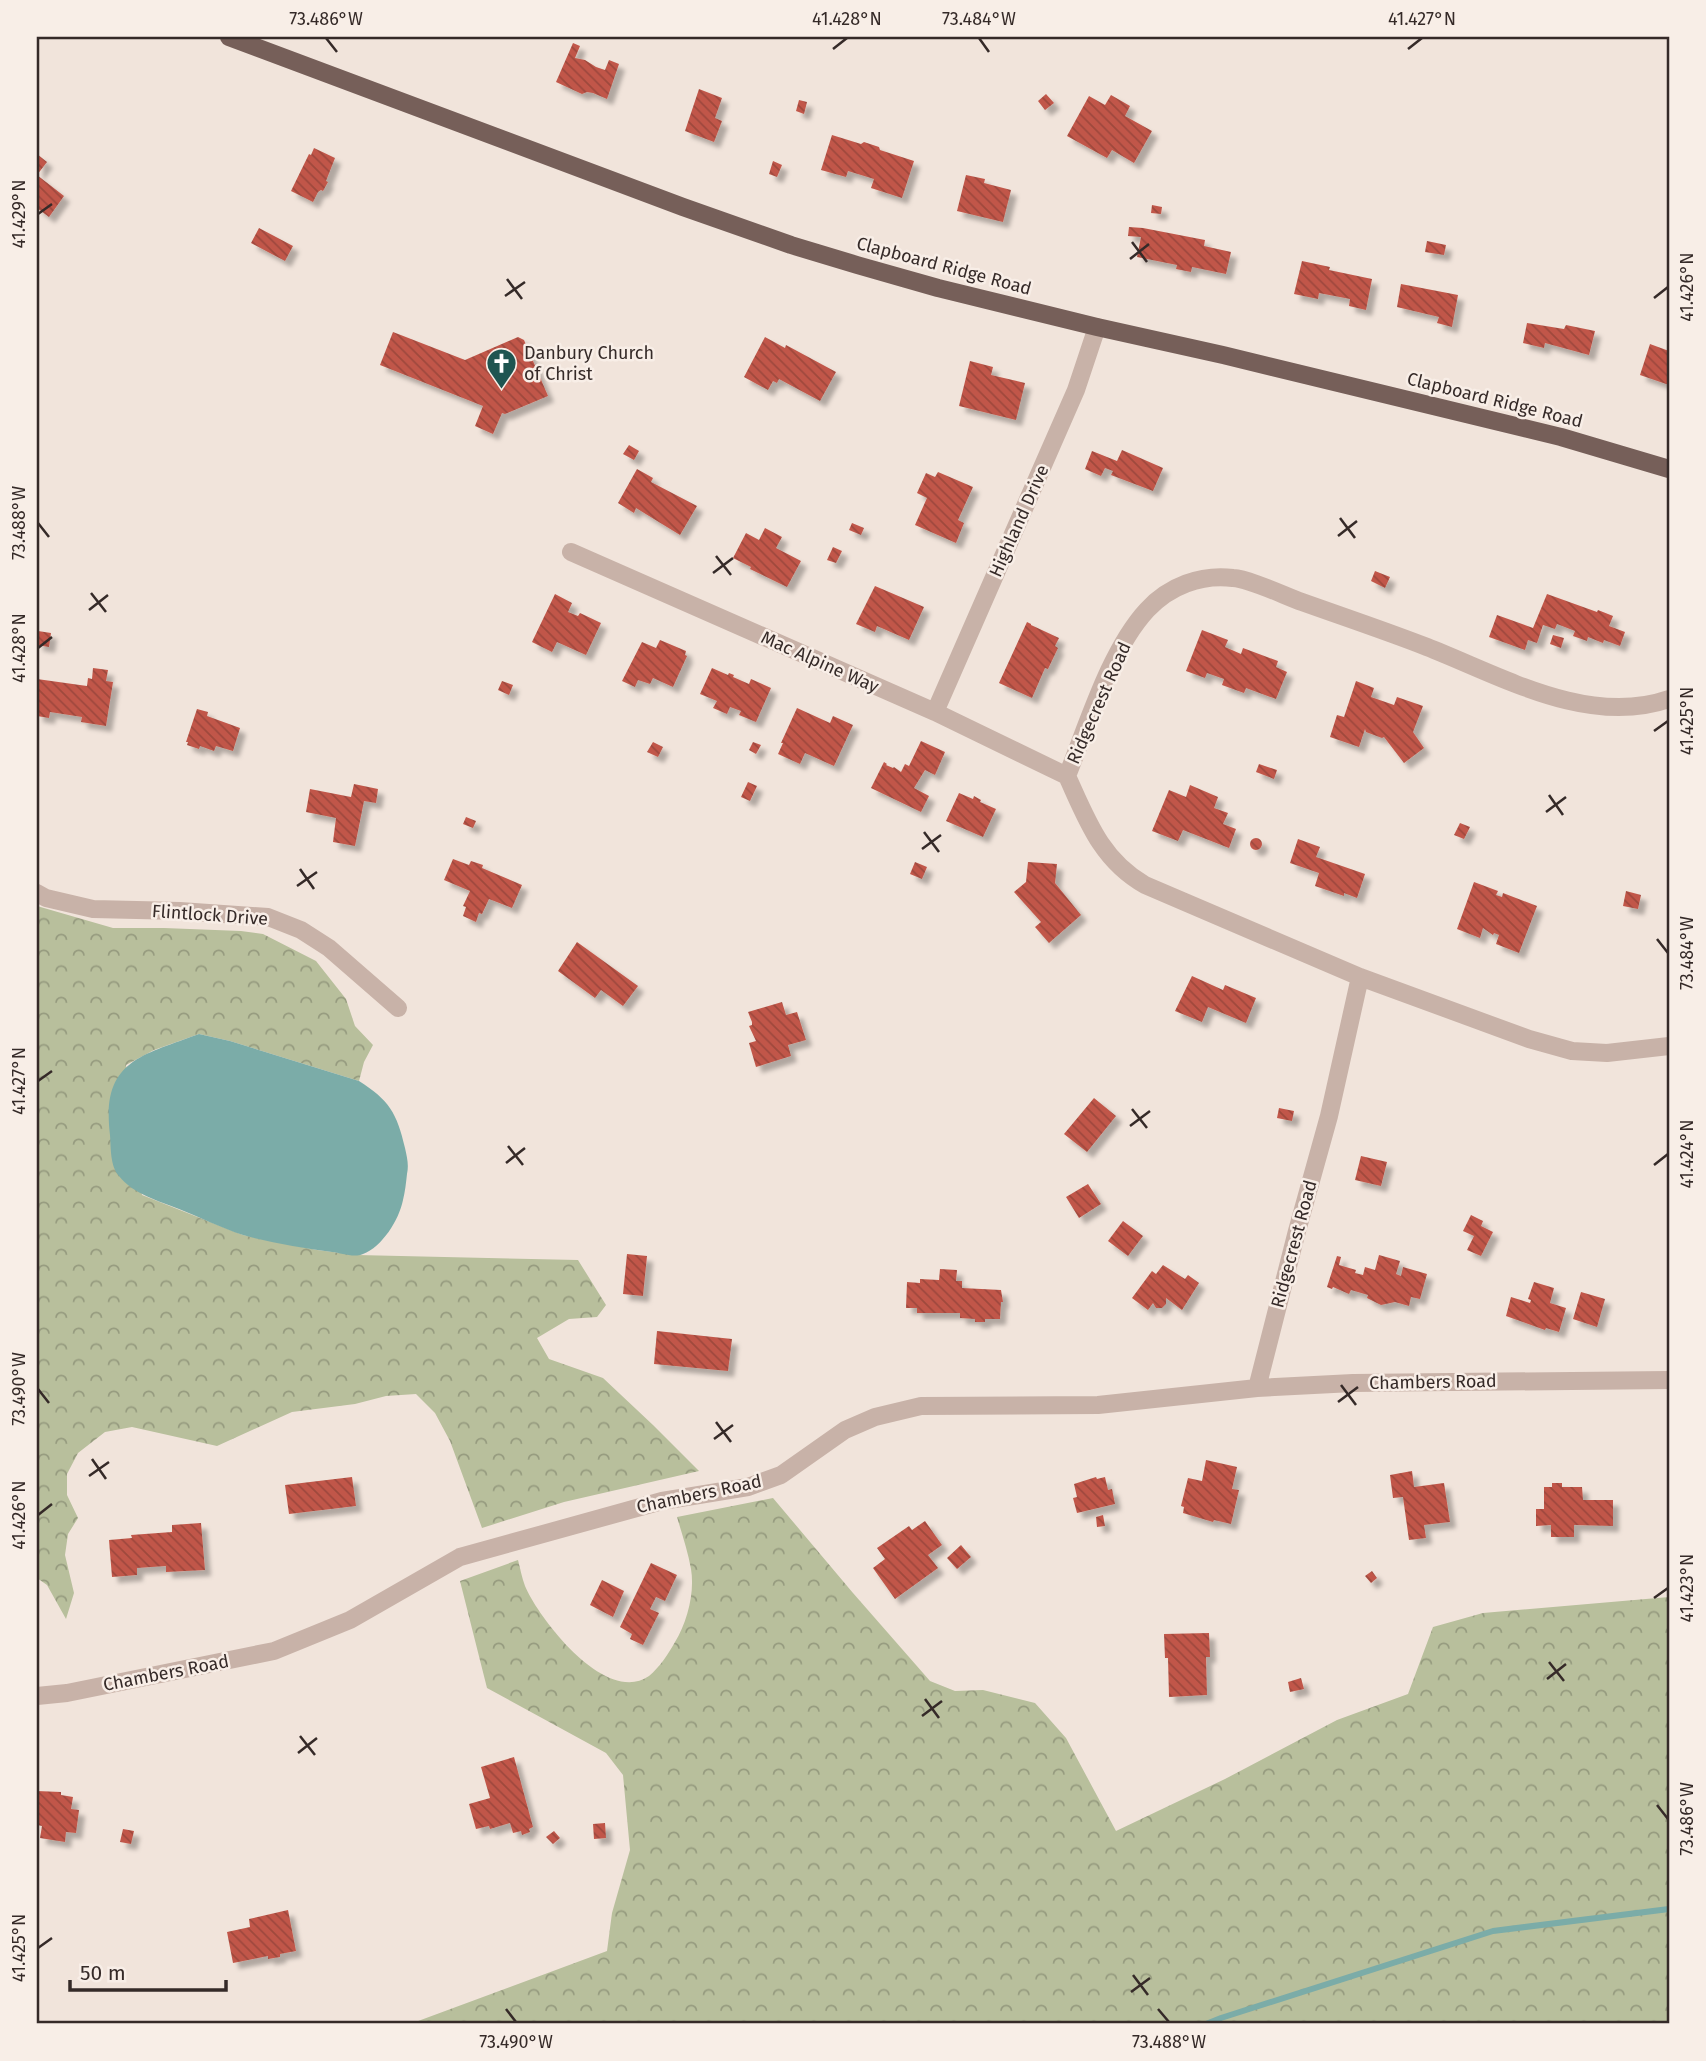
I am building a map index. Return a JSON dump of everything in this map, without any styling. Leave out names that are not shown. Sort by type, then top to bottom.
[{"type":"main road","name":"Clapboard Ridge Road","points":[[229,37],[663,200],[791,245],[938,288],[1562,437],[1669,468]]},
{"type":"street","name":"Highland Drive","points":[[935,712],[1076,390],[1097,327]]},
{"type":"street","name":"Mac Alpine Way","points":[[571,552],[935,712],[1067,776]]},
{"type":"street","name":"Ridgecrest Road","points":[[1669,699],[1634,705],[1582,704],[1536,691],[1425,646],[1235,578],[1198,579],[1161,597],[1132,628],[1111,665],[1067,776],[1105,852],[1129,876],[1145,885],[1360,977],[1529,1039],[1572,1051],[1607,1053],[1669,1046]]},
{"type":"street","name":"Flintlock Drive","points":[[37,893],[46,898],[93,909],[268,917],[301,930],[329,948],[398,1008]]},
{"type":"street","name":"Ridgecrest Road","points":[[1257,1388],[1329,1116],[1360,977]]},
{"type":"street","name":"Chambers Road","points":[[37,1696],[67,1693],[275,1651],[351,1620],[460,1557],[662,1501],[748,1488],[781,1475],[845,1430],[875,1417],[921,1406],[1098,1405],[1257,1388],[1353,1383],[1669,1380]]},
{"type":"green space","points":[[37,906],[113,928],[241,931],[263,934],[316,961],[346,999],[355,1026],[373,1045],[364,1062],[359,1081],[199,1034],[154,1050],[126,1065],[142,1195],[243,1235],[317,1250],[357,1255],[578,1260],[606,1305],[597,1317],[569,1319],[537,1338],[549,1359],[603,1378],[699,1471],[564,1502],[482,1528],[450,1441],[435,1413],[416,1394],[386,1396],[355,1404],[292,1412],[217,1446],[132,1427],[105,1432],[78,1453],[67,1474],[67,1495],[78,1518],[68,1534],[65,1555],[74,1593],[66,1619],[47,1585],[37,1578]]},
{"type":"green space","points":[[773,1498],[930,1681],[955,1691],[983,1690],[1035,1703],[1066,1738],[1116,1831],[1225,1779],[1337,1720],[1408,1694],[1433,1627],[1483,1613],[1669,1597],[1669,2024],[410,2024],[607,1951],[612,1913],[630,1850],[623,1775],[606,1753],[487,1688],[460,1581],[518,1560],[525,1586],[559,1637],[576,1655],[595,1669],[613,1679],[632,1682],[649,1676],[664,1660],[679,1634],[689,1607],[691,1569],[677,1517]]},
{"type":"water","points":[[199,1034],[359,1081],[385,1101],[399,1125],[408,1167],[398,1216],[377,1245],[363,1254],[352,1255],[243,1235],[147,1196],[131,1188],[119,1176],[111,1157],[109,1110],[112,1091],[119,1076],[143,1056]]},
{"type":"building","points":[[573,43],[580,46],[575,58],[605,70],[609,60],[619,64],[607,99],[593,93],[582,94],[556,82]]},
{"type":"building","points":[[699,89],[722,98],[715,118],[722,121],[714,142],[685,131]]},
{"type":"building","points":[[1046,94],[1054,103],[1045,110],[1038,101]]},
{"type":"building","points":[[1111,95],[1130,106],[1125,116],[1152,131],[1134,163],[1112,150],[1107,158],[1067,136],[1089,96],[1105,105]]},
{"type":"building","points":[[799,100],[807,102],[804,114],[796,111]]},
{"type":"building","points":[[832,135],[861,144],[864,142],[914,161],[902,198],[871,188],[874,179],[848,171],[846,177],[821,170]]},
{"type":"building","points":[[314,148],[335,158],[326,181],[328,182],[313,202],[291,191]]},
{"type":"building","points":[[37,154],[47,162],[37,175]]},
{"type":"building","points":[[773,161],[782,165],[777,177],[769,174]]},
{"type":"building","points":[[37,175],[64,196],[49,217],[37,208]]},
{"type":"building","points":[[966,175],[985,179],[984,183],[1011,190],[1003,222],[957,211]]},
{"type":"building","points":[[1152,205],[1162,207],[1161,214],[1151,213]]},
{"type":"building","points":[[1129,227],[1205,240],[1204,246],[1231,252],[1226,274],[1192,267],[1191,272],[1176,269],[1177,265],[1137,257],[1141,237],[1128,236]]},
{"type":"building","points":[[259,228],[293,246],[285,261],[251,243]]},
{"type":"building","points":[[1427,241],[1446,245],[1444,255],[1425,252]]},
{"type":"building","points":[[1302,261],[1372,279],[1366,310],[1349,306],[1350,299],[1319,293],[1318,299],[1294,294]]},
{"type":"building","points":[[1401,284],[1458,295],[1452,327],[1437,323],[1439,317],[1397,307]]},
{"type":"building","points":[[1527,323],[1564,329],[1566,325],[1595,331],[1589,355],[1545,343],[1544,348],[1523,343]]},
{"type":"building","points":[[393,332],[465,360],[518,337],[524,340],[548,396],[502,413],[493,434],[475,426],[483,406],[380,365]]},
{"type":"building","points":[[765,337],[785,348],[786,345],[836,372],[820,401],[779,379],[777,383],[773,381],[768,390],[744,377]]},
{"type":"building","points":[[1650,344],[1669,351],[1669,385],[1640,375]]},
{"type":"building","points":[[970,361],[993,367],[991,375],[1025,383],[1016,420],[959,406]]},
{"type":"building","points":[[629,445],[639,451],[634,460],[623,454]]},
{"type":"building","points":[[1122,450],[1163,468],[1153,491],[1111,475],[1113,471],[1105,468],[1101,476],[1085,469],[1092,451],[1117,461]]},
{"type":"building","points":[[637,469],[653,478],[651,482],[697,506],[680,535],[636,508],[634,513],[618,503]]},
{"type":"building","points":[[938,472],[973,487],[958,520],[964,523],[956,543],[915,525],[927,498],[917,493],[926,473],[935,477]]},
{"type":"building","points":[[852,523],[864,528],[861,535],[849,530]]},
{"type":"building","points":[[765,528],[782,537],[776,548],[801,561],[787,587],[733,558],[746,533],[759,540]]},
{"type":"building","points":[[833,547],[842,551],[836,563],[827,560]]},
{"type":"building","points":[[1375,571],[1390,577],[1385,588],[1371,581]]},
{"type":"building","points":[[875,586],[924,607],[909,640],[877,626],[875,632],[856,624]]},
{"type":"building","points":[[555,594],[572,603],[568,612],[578,616],[580,613],[601,623],[586,655],[557,642],[552,652],[532,642]]},
{"type":"building","points":[[1547,594],[1613,616],[1609,626],[1625,632],[1620,646],[1588,637],[1587,641],[1573,636],[1575,631],[1557,624],[1555,629],[1543,625],[1537,643],[1528,640],[1525,650],[1489,637],[1497,615],[1533,628]]},
{"type":"building","points":[[1027,622],[1059,638],[1055,646],[1058,648],[1048,669],[1045,668],[1032,698],[999,683]]},
{"type":"building","points":[[1202,630],[1228,640],[1225,647],[1241,654],[1243,648],[1278,661],[1276,667],[1287,672],[1276,699],[1246,688],[1244,693],[1222,685],[1224,679],[1207,673],[1205,678],[1186,671]]},
{"type":"building","points":[[38,631],[51,633],[49,647],[37,645]]},
{"type":"building","points":[[1553,635],[1564,638],[1561,648],[1550,644]]},
{"type":"building","points":[[660,640],[686,651],[687,656],[673,687],[653,678],[650,684],[638,680],[635,687],[622,681],[642,642],[656,648]]},
{"type":"building","points":[[93,668],[108,670],[106,681],[113,682],[106,726],[81,722],[82,717],[50,712],[49,718],[37,716],[37,679],[87,686],[88,678],[92,679]]},
{"type":"building","points":[[712,668],[734,675],[733,677],[749,684],[751,679],[771,688],[756,722],[739,715],[741,711],[730,707],[727,714],[713,708],[717,701],[700,694]]},
{"type":"building","points":[[502,681],[513,685],[509,695],[498,690]]},
{"type":"building","points":[[1356,681],[1374,688],[1371,697],[1394,705],[1397,697],[1423,706],[1413,732],[1424,748],[1404,763],[1384,737],[1366,732],[1365,729],[1359,747],[1330,737],[1337,715],[1344,717]]},
{"type":"building","points":[[797,708],[830,723],[833,716],[853,725],[834,766],[805,753],[800,764],[778,754]]},
{"type":"building","points":[[197,709],[208,712],[207,716],[240,728],[233,751],[216,746],[214,751],[187,745]]},
{"type":"building","points":[[921,741],[945,752],[935,775],[925,770],[914,788],[929,796],[921,812],[871,788],[884,762],[901,772],[905,764],[909,766]]},
{"type":"building","points":[[653,742],[663,747],[658,757],[647,752]]},
{"type":"building","points":[[753,742],[761,745],[756,754],[749,750]]},
{"type":"building","points":[[1259,764],[1277,770],[1274,779],[1256,772]]},
{"type":"building","points":[[748,782],[757,786],[750,801],[741,797]]},
{"type":"building","points":[[354,784],[378,789],[376,803],[364,801],[355,846],[333,842],[336,818],[306,812],[310,789],[351,797]]},
{"type":"building","points":[[1190,785],[1218,797],[1214,808],[1228,813],[1223,824],[1236,829],[1229,848],[1183,830],[1178,841],[1152,831],[1169,790],[1186,797]]},
{"type":"building","points":[[959,793],[973,799],[974,796],[981,800],[980,802],[996,809],[983,837],[946,821]]},
{"type":"building","points":[[466,817],[476,821],[473,828],[463,824]]},
{"type":"building","points":[[1460,823],[1470,827],[1464,839],[1454,835]]},
{"type":"building","points":[[1256,838],[1262,844],[1256,850],[1250,844]]},
{"type":"building","points":[[1298,839],[1320,847],[1316,857],[1365,874],[1357,898],[1315,886],[1319,873],[1290,863]]},
{"type":"building","points":[[453,859],[469,865],[471,861],[483,865],[482,868],[522,885],[512,908],[489,899],[476,922],[463,916],[466,907],[463,906],[470,891],[444,880]]},
{"type":"building","points":[[915,862],[927,867],[922,879],[910,874]]},
{"type":"building","points":[[1028,862],[1057,864],[1055,883],[1081,915],[1049,943],[1035,927],[1041,922],[1014,892],[1026,882]]},
{"type":"building","points":[[1474,882],[1498,891],[1496,895],[1502,897],[1503,893],[1537,906],[1519,953],[1496,944],[1499,935],[1493,935],[1483,928],[1480,938],[1457,929]]},
{"type":"building","points":[[1626,891],[1641,895],[1638,909],[1623,906]]},
{"type":"building","points":[[577,942],[638,986],[623,1006],[601,990],[595,998],[558,971]]},
{"type":"building","points":[[1192,976],[1223,990],[1225,985],[1256,998],[1246,1023],[1208,1007],[1202,1022],[1175,1011]]},
{"type":"building","points":[[782,1002],[786,1015],[797,1012],[806,1040],[788,1045],[791,1056],[756,1067],[749,1043],[756,1041],[749,1026],[752,1022],[748,1012]]},
{"type":"building","points":[[1094,1098],[1116,1116],[1087,1152],[1064,1134]]},
{"type":"building","points":[[1279,1108],[1294,1111],[1292,1121],[1277,1118]]},
{"type":"building","points":[[1361,1156],[1387,1162],[1381,1186],[1355,1180]]},
{"type":"building","points":[[1088,1184],[1101,1204],[1079,1218],[1066,1197]]},
{"type":"building","points":[[1471,1215],[1483,1221],[1481,1226],[1493,1232],[1481,1256],[1467,1250],[1474,1236],[1463,1231]]},
{"type":"building","points":[[1123,1221],[1143,1236],[1128,1256],[1108,1241]]},
{"type":"building","points":[[627,1254],[647,1256],[643,1296],[623,1294]]},
{"type":"building","points":[[1379,1255],[1400,1261],[1396,1274],[1401,1276],[1403,1267],[1427,1274],[1420,1299],[1411,1297],[1409,1306],[1395,1302],[1381,1305],[1367,1298],[1368,1295],[1351,1290],[1349,1294],[1327,1287],[1337,1256],[1341,1257],[1339,1265],[1363,1275],[1365,1267],[1375,1270]]},
{"type":"building","points":[[1163,1265],[1185,1279],[1188,1275],[1199,1283],[1182,1310],[1166,1298],[1166,1304],[1162,1308],[1156,1308],[1153,1303],[1148,1310],[1132,1298],[1152,1271],[1156,1274]]},
{"type":"building","points":[[940,1269],[957,1270],[956,1281],[962,1281],[962,1288],[1001,1290],[1003,1302],[1000,1319],[975,1322],[975,1319],[960,1318],[960,1313],[917,1313],[917,1308],[906,1308],[907,1282],[920,1283],[920,1279],[939,1280]]},
{"type":"building","points":[[1534,1282],[1554,1288],[1550,1303],[1566,1308],[1559,1332],[1546,1328],[1545,1330],[1506,1316],[1511,1297],[1530,1303],[1531,1300],[1528,1299]]},
{"type":"building","points":[[1581,1292],[1605,1299],[1597,1327],[1573,1319]]},
{"type":"building","points":[[657,1331],[732,1339],[728,1371],[654,1364]]},
{"type":"building","points":[[1206,1460],[1237,1467],[1232,1489],[1239,1490],[1231,1524],[1183,1513],[1184,1507],[1181,1506],[1188,1478],[1202,1481]]},
{"type":"building","points":[[1412,1471],[1414,1487],[1444,1483],[1450,1522],[1424,1525],[1426,1538],[1409,1540],[1403,1497],[1393,1498],[1390,1475]]},
{"type":"building","points":[[352,1477],[356,1506],[289,1514],[285,1485]]},
{"type":"building","points":[[1105,1477],[1108,1490],[1112,1489],[1115,1504],[1077,1513],[1073,1498],[1077,1497],[1074,1484]]},
{"type":"building","points":[[1552,1483],[1562,1483],[1562,1487],[1582,1487],[1583,1500],[1613,1500],[1613,1526],[1574,1525],[1574,1537],[1551,1537],[1551,1525],[1536,1526],[1536,1509],[1544,1509],[1544,1487],[1552,1487]]},
{"type":"building","points":[[1103,1515],[1105,1526],[1097,1527],[1096,1517]]},
{"type":"building","points":[[925,1521],[942,1545],[928,1555],[938,1568],[895,1599],[873,1568],[885,1559],[877,1548],[909,1526],[912,1530]]},
{"type":"building","points":[[201,1523],[205,1570],[166,1572],[166,1566],[137,1568],[137,1575],[112,1577],[109,1540],[132,1538],[131,1535],[172,1532],[172,1525]]},
{"type":"building","points":[[961,1545],[971,1557],[957,1569],[947,1558]]},
{"type":"building","points":[[651,1563],[677,1575],[665,1601],[656,1597],[650,1609],[659,1613],[643,1645],[630,1639],[632,1634],[620,1627]]},
{"type":"building","points":[[1372,1571],[1377,1578],[1371,1583],[1365,1576]]},
{"type":"building","points":[[602,1580],[624,1591],[613,1617],[590,1605]]},
{"type":"building","points":[[1209,1633],[1210,1657],[1206,1657],[1207,1695],[1169,1697],[1164,1634]]},
{"type":"building","points":[[1301,1678],[1304,1689],[1290,1692],[1288,1682]]},
{"type":"building","points":[[514,1757],[533,1827],[529,1829],[530,1832],[522,1835],[521,1831],[513,1833],[510,1823],[490,1829],[489,1826],[476,1829],[469,1804],[490,1798],[481,1767]]},
{"type":"building","points":[[37,1791],[61,1792],[61,1795],[73,1797],[71,1809],[79,1810],[76,1833],[66,1832],[65,1842],[40,1838],[42,1826],[37,1825]]},
{"type":"building","points":[[605,1823],[606,1838],[594,1839],[593,1824]]},
{"type":"building","points":[[123,1829],[134,1831],[131,1844],[120,1842]]},
{"type":"building","points":[[554,1831],[560,1838],[553,1844],[546,1837]]},
{"type":"building","points":[[288,1910],[296,1951],[280,1954],[280,1957],[268,1959],[268,1956],[233,1963],[227,1932],[250,1927],[249,1919]]},
{"type":"waterway","points":[[1206,2024],[1493,1931],[1669,1909]]},
{"type":"place","name":"Danbury Church of Christ","points":[[501,390]]}]
